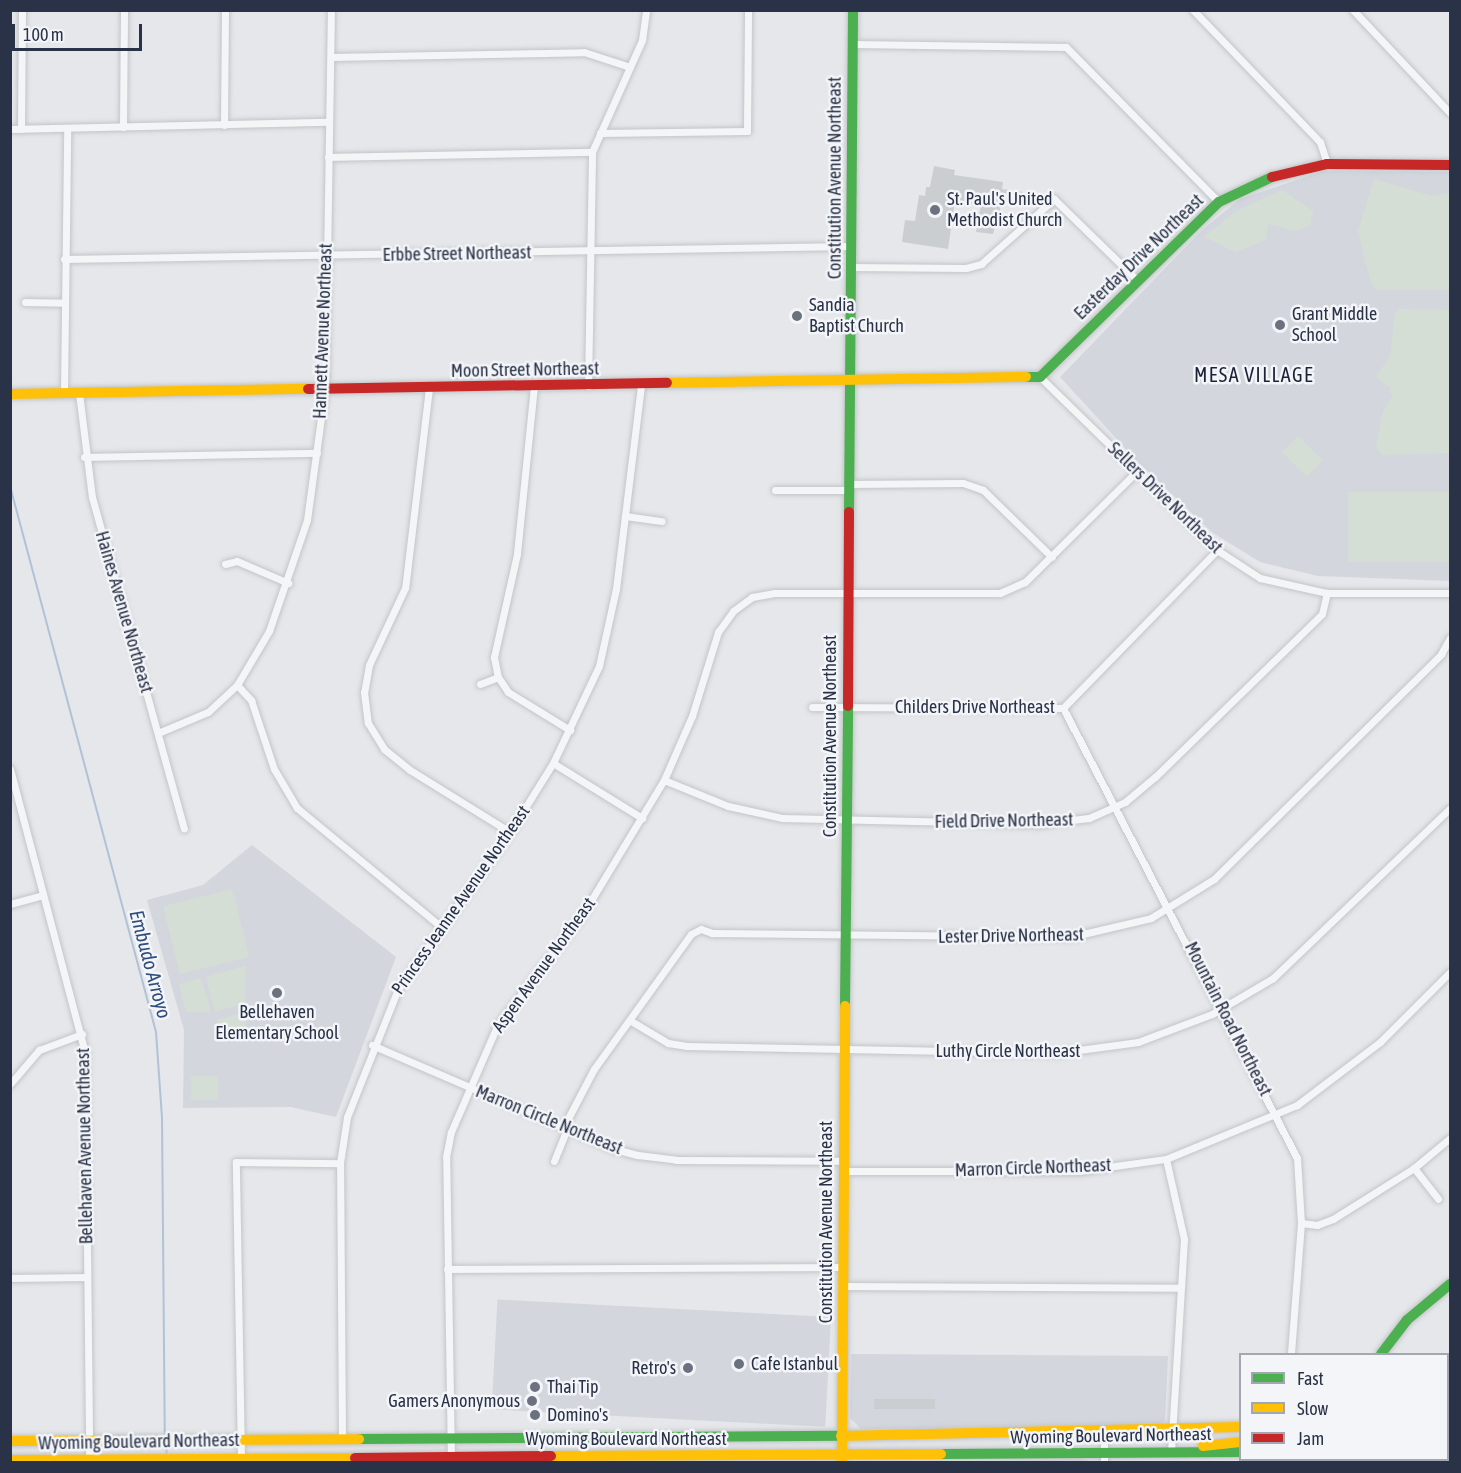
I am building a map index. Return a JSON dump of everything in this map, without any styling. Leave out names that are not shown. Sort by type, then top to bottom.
[{"type":"main road","name":"Constitution Avenue Northeast","points":[[842,1459],[841,1286],[853,10]]},
{"type":"main road","name":"Easterday Drive Northeast","points":[[1040,377],[1219,202],[1263,179],[1327,164],[1450,165]]},
{"type":"main road","name":"Moon Street Northeast","points":[[10,394],[640,386],[1040,377]]},
{"type":"main road","points":[[1382,1353],[1407,1320],[1450,1284]]},
{"type":"main road","name":"Wyoming Boulevard Northeast","points":[[10,1441],[841,1436],[1239,1427]]},
{"type":"main road","points":[[1175,1450],[1239,1442]]},
{"type":"main road","name":"Wyoming Boulevard Northeast","points":[[10,1460],[1104,1458],[1175,1450],[1239,1452]]},
{"type":"street","points":[[21,129],[22,10]]},
{"type":"street","points":[[123,127],[124,10]]},
{"type":"street","points":[[224,125],[225,10]]},
{"type":"street","name":"Hannett Avenue Northeast","points":[[158,733],[208,712],[237,685],[269,631],[288,584],[307,520],[325,389],[325,257],[331,10]]},
{"type":"street","points":[[588,386],[592,152],[642,40],[646,10]]},
{"type":"street","points":[[600,133],[747,131],[748,10]]},
{"type":"street","points":[[1194,10],[1320,142],[1327,164]]},
{"type":"street","points":[[1353,10],[1450,113]]},
{"type":"street","points":[[852,44],[1066,47],[1219,202]]},
{"type":"street","points":[[331,57],[584,52],[630,68]]},
{"type":"street","points":[[10,129],[328,122]]},
{"type":"street","points":[[64,393],[67,129]]},
{"type":"street","points":[[328,157],[592,152]]},
{"type":"street","points":[[850,267],[966,268],[981,264],[1054,199],[1138,281]]},
{"type":"street","name":"Erbbe Street Northeast","points":[[64,259],[325,257],[850,246]]},
{"type":"street","points":[[25,302],[64,303]]},
{"type":"street","name":"Sellers Drive Northeast","points":[[1040,377],[1217,550],[1260,578],[1327,593],[1450,593]]},
{"type":"street","points":[[534,386],[517,554],[496,639],[498,676],[526,705],[570,730]]},
{"type":"street","name":"Princess Jeanne Avenue Northeast","points":[[342,1438],[340,1162],[347,1117],[372,1045],[401,983],[510,832],[553,763],[599,666],[625,516],[640,386]]},
{"type":"street","points":[[429,388],[405,588],[369,664],[364,692],[368,723],[384,749],[410,770],[510,832]]},
{"type":"street","name":"Haines Avenue Northeast","points":[[79,393],[84,458],[184,828]]},
{"type":"street","points":[[84,458],[317,453]]},
{"type":"street","name":"Aspen Avenue Northeast","points":[[451,1460],[447,1156],[469,1087],[497,1026],[578,921],[664,780],[692,716],[718,632],[733,611],[752,597],[775,593],[1000,593],[1025,582],[1136,472]]},
{"type":"street","points":[[775,490],[963,483],[983,490],[1052,557]]},
{"type":"street","points":[[625,516],[662,521]]},
{"type":"street","name":"Childers Drive Northeast","points":[[812,707],[1063,708],[1217,550]]},
{"type":"street","points":[[225,564],[237,561],[288,584]]},
{"type":"street","name":"Field Drive Northeast","points":[[664,780],[728,806],[782,818],[1048,823],[1089,818],[1117,807],[1155,777],[1322,614],[1327,593]]},
{"type":"street","name":"Lester Drive Northeast","points":[[554,1161],[565,1129],[594,1069],[632,1021],[691,934],[701,929],[712,933],[844,936],[1070,937],[1113,930],[1170,908],[1214,879],[1441,654],[1450,638]]},
{"type":"street","points":[[480,684],[498,676]]},
{"type":"street","points":[[237,685],[251,700],[274,769],[297,808],[440,926]]},
{"type":"street","name":"Mountain Road Northeast","points":[[1063,708],[1170,908],[1297,1158],[1301,1223],[1291,1353]]},
{"type":"street","points":[[553,763],[642,818]]},
{"type":"street","name":"Bellehaven Avenue Northeast","points":[[10,769],[82,1034],[89,1460]]},
{"type":"street","name":"Luthy Circle Northeast","points":[[632,1021],[668,1043],[687,1046],[843,1050],[1083,1051],[1167,1033],[1222,1009],[1300,955],[1450,808]]},
{"type":"street","points":[[10,904],[43,894]]},
{"type":"street","name":"Marron Circle Northeast","points":[[372,1045],[611,1148],[676,1160],[1079,1171],[1167,1159],[1277,1115],[1345,1072],[1450,972]]},
{"type":"street","points":[[10,1084],[39,1050],[82,1034]]},
{"type":"street","points":[[1301,1223],[1317,1226],[1333,1219],[1414,1168],[1450,1138]]},
{"type":"street","points":[[1167,1159],[1185,1239],[1172,1429],[1175,1450]]},
{"type":"street","points":[[241,1458],[236,1162],[340,1162]]},
{"type":"street","points":[[1414,1168],[1438,1199]]},
{"type":"street","points":[[447,1269],[842,1267]]},
{"type":"street","points":[[10,1278],[87,1277]]},
{"type":"street","points":[[841,1286],[1180,1288]]},
{"type":"street","points":[[1104,1431],[1104,1458]]},
{"type":"shaded area","name":"Grant Middle School","points":[[1323,171],[1450,172],[1450,581],[1318,576],[1260,562],[1213,533],[1137,461],[1060,377],[1202,230],[1240,199]]},
{"type":"shaded area","points":[[1374,179],[1432,196],[1450,193],[1450,290],[1378,290],[1371,284],[1358,231]]},
{"type":"shaded area","points":[[1282,190],[1313,211],[1310,226],[1295,231],[1268,224],[1266,240],[1236,252],[1204,237],[1236,211]]},
{"type":"shaded area","points":[[1400,309],[1450,310],[1450,453],[1383,455],[1376,447],[1383,411],[1392,397],[1390,388],[1376,377],[1390,356],[1395,314]]},
{"type":"shaded area","points":[[1298,436],[1323,461],[1306,477],[1282,452]]},
{"type":"shaded area","points":[[1348,492],[1450,492],[1450,562],[1348,562]]},
{"type":"shaded area","name":"Bellehaven Elementary School","points":[[252,845],[396,957],[336,1117],[291,1107],[183,1108],[184,1030],[147,900],[203,885]]},
{"type":"shaded area","points":[[232,889],[249,957],[180,974],[163,906]]},
{"type":"shaded area","points":[[245,966],[245,1003],[215,1012],[206,977]]},
{"type":"shaded area","points":[[201,978],[211,1012],[186,1012],[179,984]]},
{"type":"shaded area","points":[[246,1012],[246,1036],[217,1036],[217,1020]]},
{"type":"shaded area","points":[[191,1076],[218,1076],[218,1100],[191,1100]]},
{"type":"shaded area","points":[[497,1300],[831,1317],[825,1427],[492,1409]]},
{"type":"shaded area","points":[[851,1354],[1168,1356],[1165,1421],[1159,1425],[861,1429],[850,1418]]},
{"type":"shaded area","points":[[1082,1459],[1094,1462],[932,1462]]},
{"type":"building","name":"St. Paul's United Methodist Church","points":[[934,166],[955,170],[954,175],[1003,182],[1002,189],[1023,192],[1021,205],[1002,202],[993,234],[976,232],[981,205],[955,201],[948,249],[902,242],[905,220],[915,221],[919,195],[925,196],[926,187],[930,187]]},
{"type":"building","points":[[874,1399],[935,1399],[935,1409],[874,1409]]},
{"type":"waterway","name":"Embudo Arroyo","points":[[10,486],[156,1032],[162,1117],[165,1436]]},
{"type":"waterway","name":"Embudo Arroyo","points":[[166,1444],[167,1457]]},
{"type":"traffic: fast","points":[[849,512],[853,10]]},
{"type":"traffic: fast","points":[[1026,377],[1040,377],[1219,202],[1272,177]]},
{"type":"traffic: fast","points":[[845,1006],[848,706]]},
{"type":"traffic: fast","points":[[1382,1353],[1407,1320],[1450,1284]]},
{"type":"traffic: fast","points":[[359,1439],[841,1436]]},
{"type":"traffic: fast","points":[[941,1454],[1239,1452]]},
{"type":"traffic: slow","points":[[667,383],[1026,377]]},
{"type":"traffic: slow","points":[[10,394],[308,389]]},
{"type":"traffic: slow","points":[[842,1462],[845,1006]]},
{"type":"traffic: slow","points":[[841,1436],[1239,1427]]},
{"type":"traffic: slow","points":[[10,1441],[359,1439]]},
{"type":"traffic: slow","points":[[1203,1446],[1239,1442]]},
{"type":"traffic: slow","points":[[551,1456],[941,1454]]},
{"type":"traffic: slow","points":[[10,1460],[355,1458]]},
{"type":"traffic: jam","points":[[1272,177],[1327,164],[1450,165]]},
{"type":"traffic: jam","points":[[308,389],[667,383]]},
{"type":"traffic: jam","points":[[848,706],[849,512]]},
{"type":"traffic: jam","points":[[355,1458],[551,1456]]},
{"type":"place","name":"St. Paul's United Methodist Church","points":[[935,210]]},
{"type":"place","name":"Sandia Baptist Church","points":[[797,316]]},
{"type":"place","name":"Grant Middle School","points":[[1280,325]]},
{"type":"place","name":"Bellehaven Elementary School","points":[[277,993]]},
{"type":"place","name":"Cafe Istanbul","points":[[739,1364]]},
{"type":"place","name":"Retro's","points":[[688,1368]]},
{"type":"place","name":"Thai Tip","points":[[535,1387]]},
{"type":"place","name":"Gamers Anonymous","points":[[532,1401]]},
{"type":"place","name":"Domino's","points":[[535,1415]]},
{"type":"district","name":"MESA VILLAGE","points":[[1254,374]]}]
